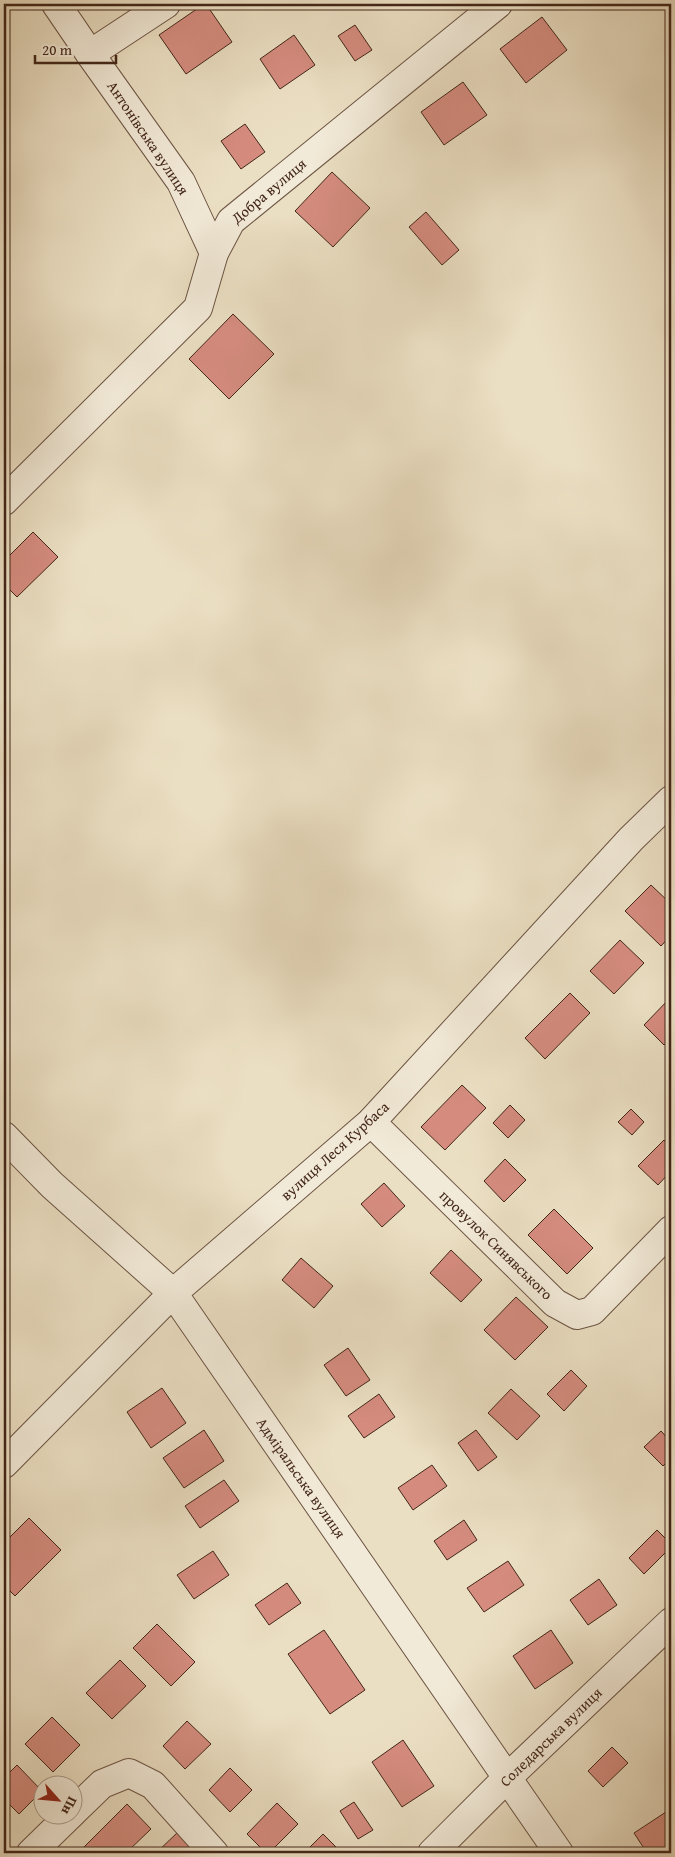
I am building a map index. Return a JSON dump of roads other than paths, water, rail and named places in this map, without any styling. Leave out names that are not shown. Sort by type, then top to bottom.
[{"type":"street","name":"Антонівська вулиця","points":[[56,4],[181,182],[214,253]]},
{"type":"street","points":[[90,54],[166,4]]},
{"type":"street","name":"Добра вулиця","points":[[4,501],[198,308],[214,253],[231,221],[498,4]]},
{"type":"street","name":"вулиця Леся Курбаса","points":[[4,1464],[173,1293],[371,1122],[625,847],[671,800]]},
{"type":"street","name":"провулок Синявського","points":[[371,1122],[555,1303],[576,1314],[592,1311],[671,1230]]},
{"type":"street","name":"Адміральська вулиця","points":[[4,1136],[52,1185],[173,1293],[559,1853]]},
{"type":"street","name":"Соледарська вулиця","points":[[432,1853],[508,1777],[671,1622]]},
{"type":"street","points":[[82,1804],[102,1784],[129,1773],[153,1785],[214,1853]]},
{"type":"street","points":[[31,1853],[61,1824]]}]
